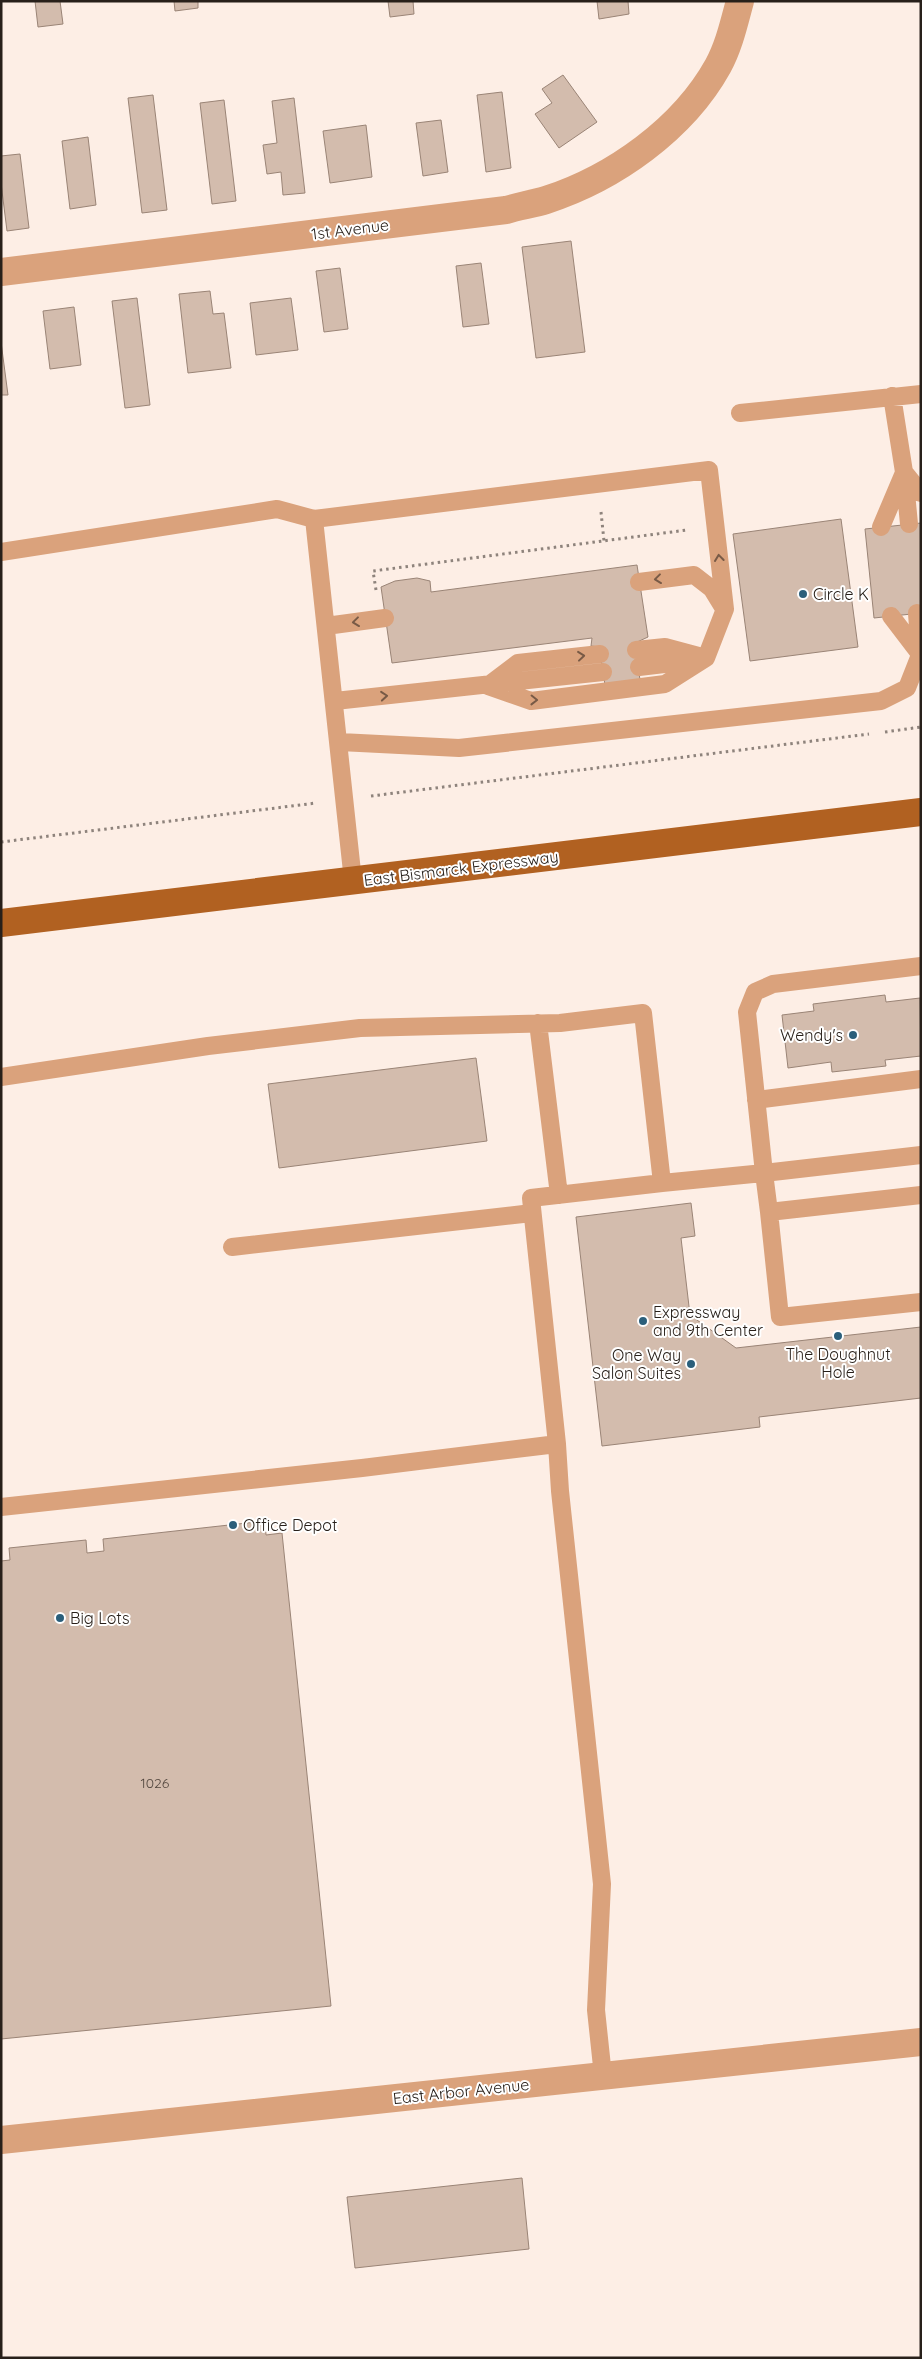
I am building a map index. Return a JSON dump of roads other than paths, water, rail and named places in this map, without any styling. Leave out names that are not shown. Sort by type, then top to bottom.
[{"type":"main road","name":"East Bismarck Expressway","points":[[1,923],[921,812]]},
{"type":"street","name":"1st Avenue","points":[[1,272],[506,210],[546,200],[583,185],[616,167],[648,145],[698,97],[718,66],[732,32],[740,1]]},
{"type":"street","name":"East Arbor Avenue","points":[[1,2140],[921,2042]]},
{"type":"lane","points":[[740,413],[921,394]]},
{"type":"lane","points":[[892,396],[904,472],[909,524]]},
{"type":"lane","points":[[1,552],[277,509],[314,519],[709,470],[725,609],[706,658],[664,684],[531,702],[488,686]]},
{"type":"lane","points":[[904,472],[921,493]]},
{"type":"lane","points":[[881,527],[904,472]]},
{"type":"lane","points":[[314,519],[340,742],[353,881]]},
{"type":"lane","points":[[639,582],[694,575],[712,588],[725,609]]},
{"type":"lane","points":[[340,742],[459,748],[881,701],[907,688],[920,654],[917,614]]},
{"type":"lane","points":[[891,616],[920,654]]},
{"type":"lane","points":[[326,626],[383,619]]},
{"type":"lane","points":[[488,686],[518,663],[600,654]]},
{"type":"lane","points":[[638,659],[706,658]]},
{"type":"lane","points":[[335,701],[488,686],[603,672]]},
{"type":"lane","points":[[921,966],[773,984],[755,992],[747,1012],[780,1317],[921,1302]]},
{"type":"lane","points":[[1,1077],[208,1046],[360,1028],[538,1024],[643,1013],[662,1183]]},
{"type":"lane","points":[[538,1024],[559,1195]]},
{"type":"lane","points":[[756,1100],[921,1079]]},
{"type":"lane","points":[[603,2076],[596,2010],[602,1884],[531,1198],[921,1155]]},
{"type":"lane","points":[[768,1212],[921,1195]]},
{"type":"lane","points":[[232,1247],[532,1213]]},
{"type":"lane","points":[[1,1507],[381,1466],[557,1444]]},
{"type":"place","name":"Circle K","points":[[803,594]]},
{"type":"place","name":"Wendy's","points":[[853,1035]]},
{"type":"place","name":"Expressway and 9th Center","points":[[643,1321]]},
{"type":"place","name":"The Doughnut Hole","points":[[838,1336]]},
{"type":"place","name":"One Way Salon Suites","points":[[691,1364]]},
{"type":"place","name":"Office Depot","points":[[233,1525]]},
{"type":"place","name":"Big Lots","points":[[60,1618]]}]
